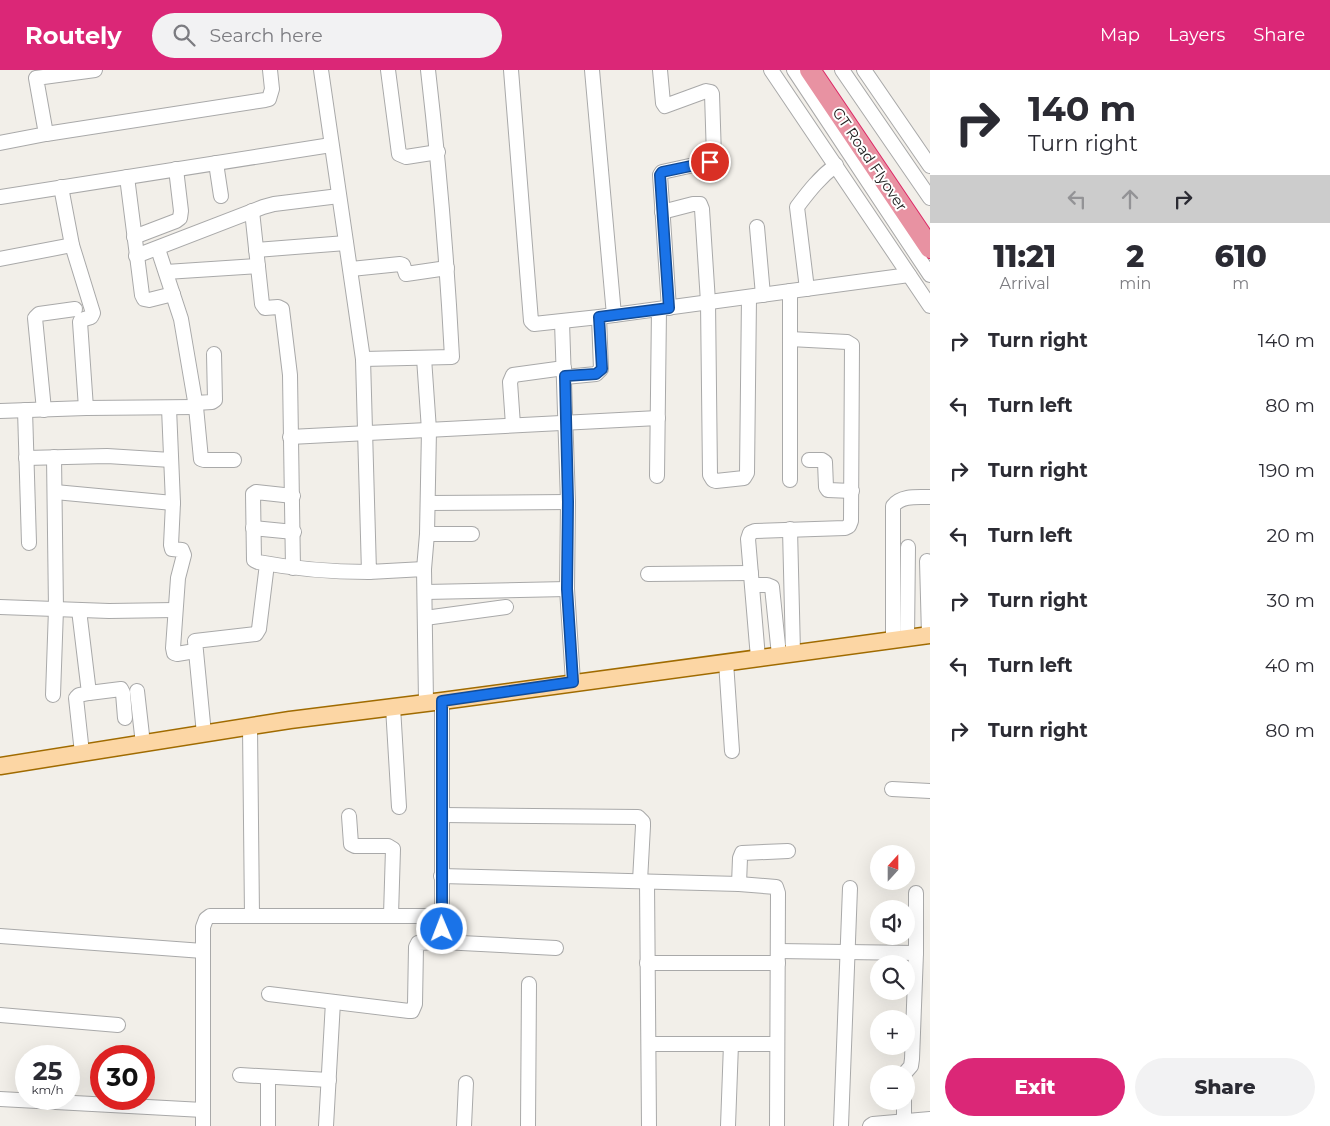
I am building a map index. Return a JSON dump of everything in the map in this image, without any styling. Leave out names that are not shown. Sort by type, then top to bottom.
[{"type":"highway","name":"GT Road Flyover","points":[[810,70],[930,248]]},
{"type":"highway","name":"GT Road Flyover","points":[[826,70],[930,225]]},
{"type":"main road","points":[[1,763],[573,682],[930,635]]},
{"type":"street","points":[[46,134],[35,74],[92,70]]},
{"type":"street","points":[[0,143],[269,99],[272,92],[270,70]]},
{"type":"street","points":[[321,70],[363,359],[369,572]]},
{"type":"street","points":[[388,70],[399,154],[406,157],[438,152]]},
{"type":"street","points":[[363,359],[452,357],[438,152],[428,70]]},
{"type":"street","points":[[511,70],[531,321],[536,325],[909,275]]},
{"type":"street","points":[[592,70],[614,315]]},
{"type":"street","points":[[657,476],[664,308],[661,173],[710,162],[714,157],[710,92],[706,91],[665,106],[663,103],[660,70]]},
{"type":"street","points":[[771,70],[930,306]]},
{"type":"street","points":[[794,70],[930,275]]},
{"type":"street","points":[[842,70],[930,198]]},
{"type":"street","points":[[864,70],[930,166]]},
{"type":"street","points":[[0,197],[331,145]]},
{"type":"street","points":[[216,163],[221,196]]},
{"type":"street","points":[[806,289],[798,207],[824,174],[836,166]]},
{"type":"street","points":[[134,237],[180,218],[176,169]]},
{"type":"street","points":[[127,177],[142,295],[144,299],[149,300],[173,294]]},
{"type":"street","points":[[61,187],[72,245],[93,313],[80,322],[86,408]]},
{"type":"street","points":[[136,256],[274,204],[339,196]]},
{"type":"street","points":[[662,212],[700,204],[708,302],[710,474],[713,480],[716,481],[744,478],[747,473],[756,296],[757,227]]},
{"type":"street","points":[[252,211],[263,307],[278,307],[283,312],[290,375],[290,437],[294,532],[293,568]]},
{"type":"street","points":[[256,250],[346,243]]},
{"type":"street","points":[[0,259],[72,245]]},
{"type":"street","points":[[158,249],[181,319],[196,405],[201,459],[234,460]]},
{"type":"street","points":[[351,269],[400,264],[403,265],[404,272],[408,274],[447,268]]},
{"type":"street","points":[[166,272],[258,266]]},
{"type":"street","points":[[790,291],[790,480]]},
{"type":"street","points":[[44,410],[35,318],[39,314],[75,309]]},
{"type":"street","points":[[513,425],[510,382],[513,375],[565,372],[596,374],[602,369],[599,317]]},
{"type":"street","points":[[562,322],[568,502],[567,589],[573,682]]},
{"type":"street","points":[[758,658],[748,539],[750,533],[790,529],[845,528],[849,526],[852,491],[852,345],[847,342],[790,339]]},
{"type":"street","points":[[0,412],[86,408],[169,408],[212,402],[215,400],[214,354]]},
{"type":"street","points":[[424,358],[429,430],[427,534],[424,569],[425,618],[443,815],[441,876],[442,942]]},
{"type":"street","points":[[169,408],[173,503],[171,547],[182,550],[184,555],[178,578],[173,651],[177,654],[195,651]]},
{"type":"street","points":[[25,410],[29,543]]},
{"type":"street","points":[[290,437],[658,418]]},
{"type":"street","points":[[26,458],[107,456],[171,460]]},
{"type":"street","points":[[52,696],[56,609],[54,457]]},
{"type":"street","points":[[809,460],[822,460],[825,462],[826,487],[828,490],[852,491]]},
{"type":"street","points":[[55,492],[173,503]]},
{"type":"street","points":[[293,496],[254,493],[252,497],[254,560],[267,564],[332,572],[424,569]]},
{"type":"street","points":[[900,639],[894,506],[903,498],[930,496]]},
{"type":"street","points":[[428,504],[568,502]]},
{"type":"street","points":[[252,528],[294,532]]},
{"type":"street","points":[[786,654],[790,529]]},
{"type":"street","points":[[427,534],[472,534]]},
{"type":"street","points":[[900,639],[908,548]]},
{"type":"street","points":[[927,561],[930,635]]},
{"type":"street","points":[[204,734],[194,643],[196,640],[254,635],[258,632],[267,564]]},
{"type":"street","points":[[648,574],[752,579],[767,585],[772,588],[786,654]]},
{"type":"street","points":[[425,592],[567,589]]},
{"type":"street","points":[[0,606],[79,610],[175,610]]},
{"type":"street","points":[[425,618],[506,607]]},
{"type":"street","points":[[79,610],[89,693]]},
{"type":"street","points":[[726,662],[732,751]]},
{"type":"street","points":[[82,753],[76,698],[89,693],[121,689],[125,718]]},
{"type":"street","points":[[137,691],[143,744]]},
{"type":"street","points":[[393,707],[399,807]]},
{"type":"street","points":[[250,727],[252,916]]},
{"type":"street","points":[[892,789],[930,791]]},
{"type":"street","points":[[443,815],[638,817],[643,822],[649,1126]]},
{"type":"street","points":[[349,816],[352,844],[355,846],[388,846],[393,849],[391,915]]},
{"type":"street","points":[[739,884],[740,858],[742,853],[788,851]]},
{"type":"street","points":[[441,876],[739,884],[773,886],[778,889],[777,1126]]},
{"type":"street","points":[[841,1126],[850,888]]},
{"type":"street","points":[[911,1065],[916,953],[916,893]]},
{"type":"street","points":[[203,1126],[203,927],[206,919],[210,916],[442,916]]},
{"type":"street","points":[[0,936],[203,951]]},
{"type":"street","points":[[269,994],[412,1011],[415,1004],[416,945],[420,942],[556,948]]},
{"type":"street","points":[[647,963],[848,953],[916,953]]},
{"type":"street","points":[[528,1126],[529,984]]},
{"type":"street","points":[[326,1126],[334,1002]]},
{"type":"street","points":[[0,1015],[118,1025]]},
{"type":"street","points":[[648,1044],[777,1044]]},
{"type":"street","points":[[728,1126],[731,1044]]},
{"type":"street","points":[[240,1075],[329,1080]]},
{"type":"street","points":[[268,1077],[268,1126]]},
{"type":"street","points":[[464,1126],[466,1083]]},
{"type":"street","points":[[0,1099],[203,1110]]},
{"type":"street","points":[[904,1110],[904,1122]]},
{"type":"street","points":[[870,1126],[873,1124],[930,1119]]},
{"type":"route","points":[[442,929],[442,701],[573,682],[567,589],[568,502],[565,376],[596,374],[602,369],[599,317],[669,308],[660,175],[662,172],[710,162]]}]
